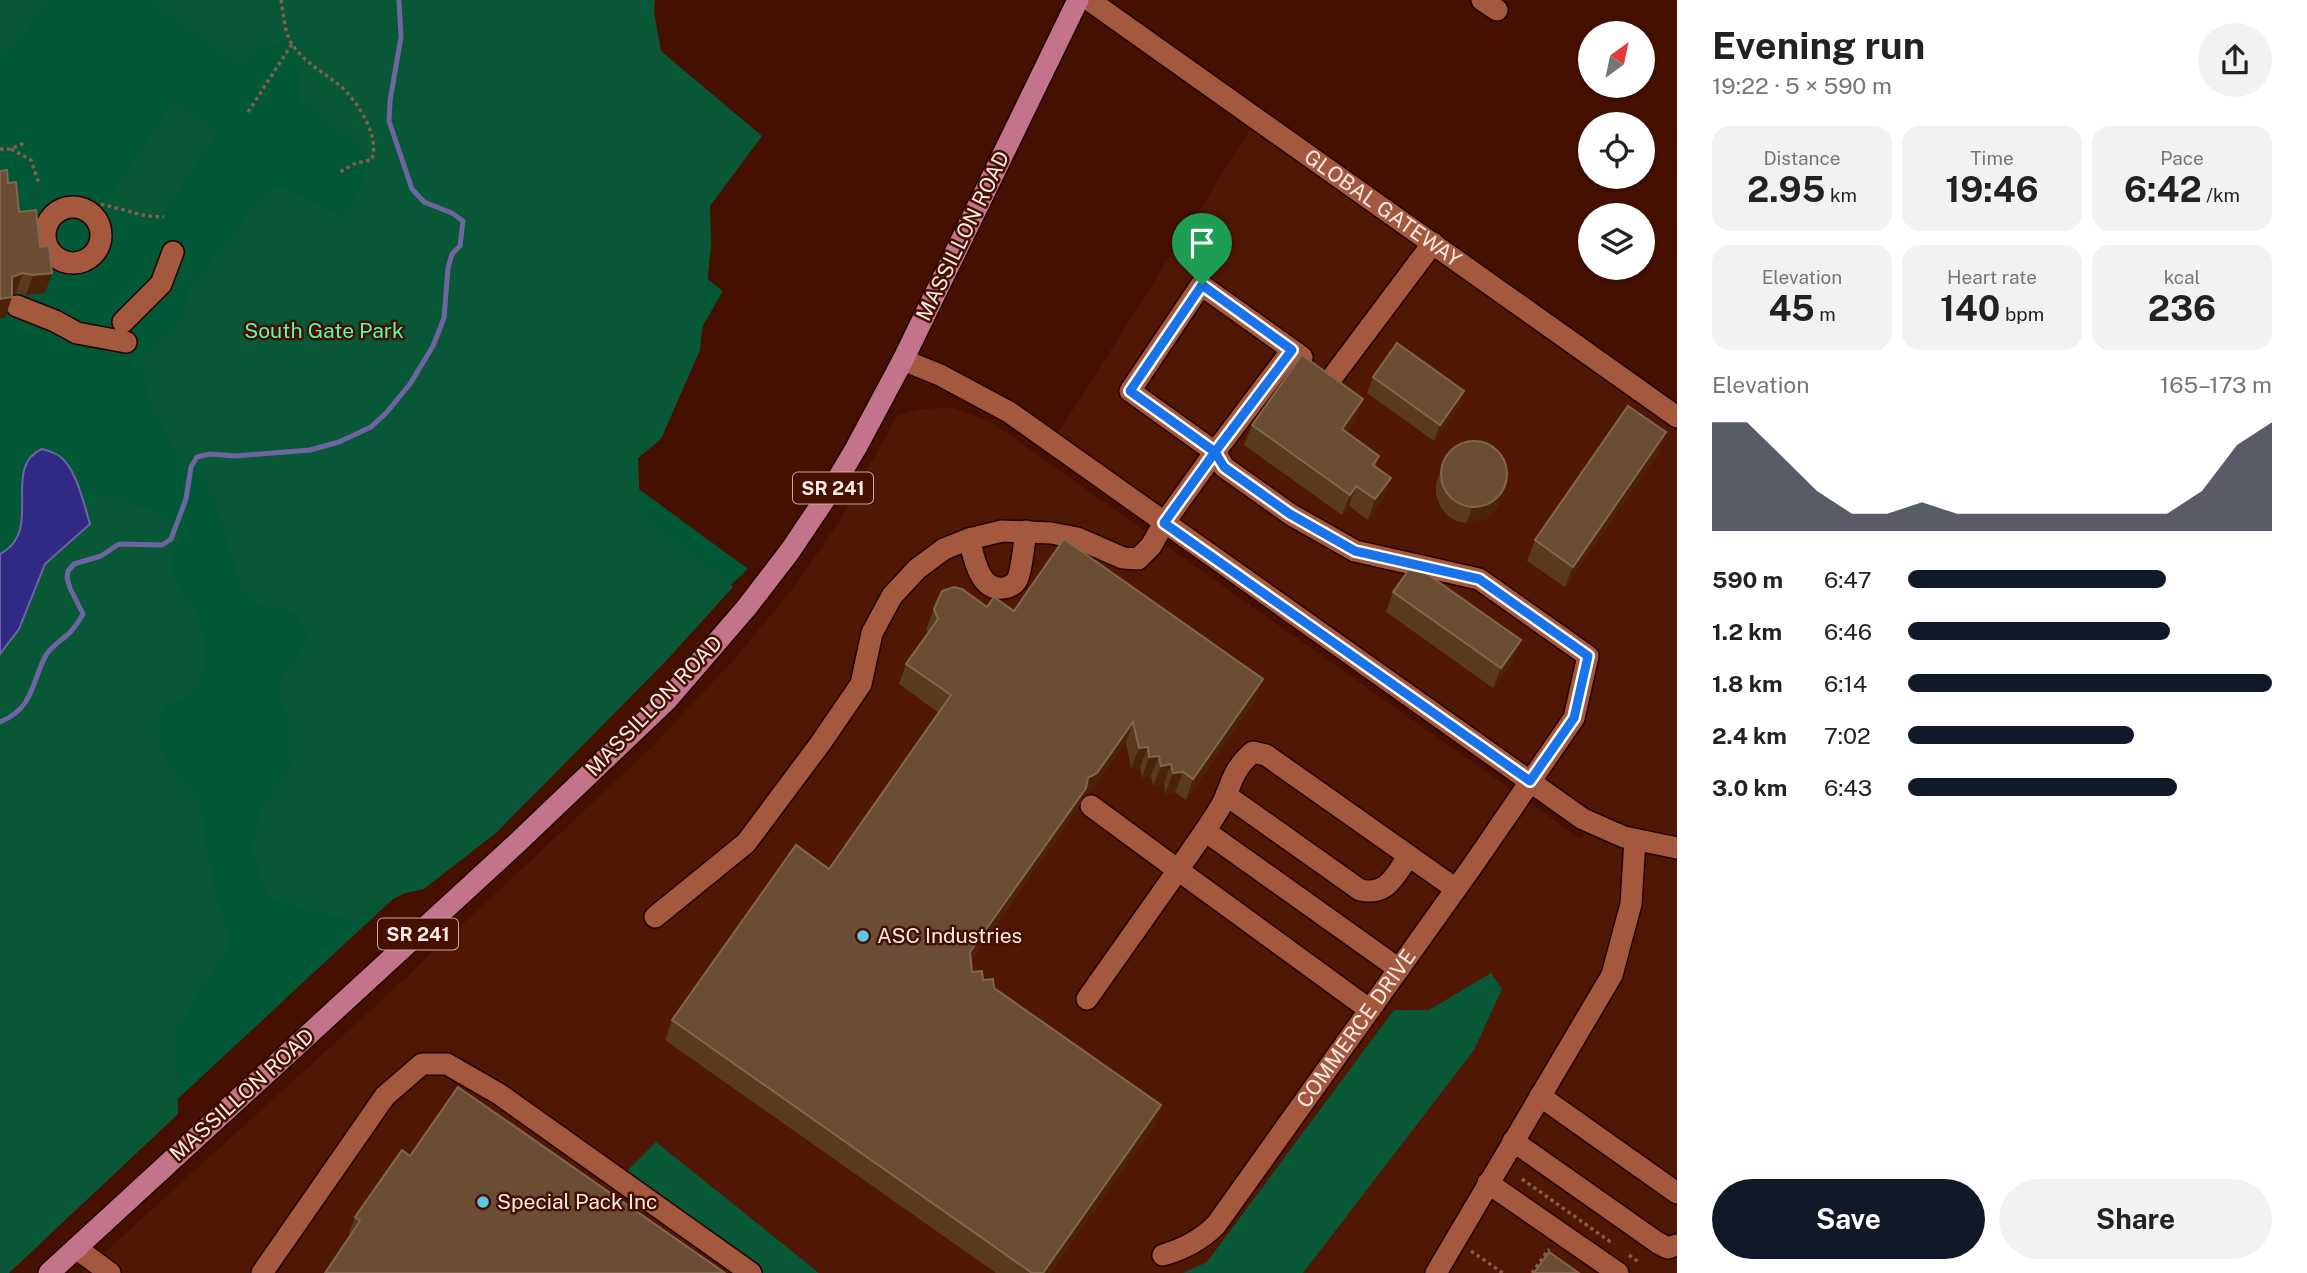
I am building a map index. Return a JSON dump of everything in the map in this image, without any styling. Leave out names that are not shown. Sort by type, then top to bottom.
[{"type":"main road","name":"MASSILLON ROAD","points":[[48,1273],[466,890],[667,700],[747,607],[790,551],[831,490],[903,359],[1078,0]]},
{"type":"street","name":"GLOBAL GATEWAY","points":[[1089,0],[1677,416]]},
{"type":"street","points":[[1215,452],[1130,391],[1202,285],[1340,385],[1433,243]]},
{"type":"street","points":[[17,306],[55,321],[76,333],[125,332],[161,284],[173,252]]},
{"type":"street","points":[[655,917],[747,843],[820,744],[860,684],[872,633],[892,596],[926,562],[944,549],[969,539],[1003,531],[1026,531],[1077,538],[1123,558],[1138,559],[1151,546],[1164,523],[1215,452],[1292,350]]},
{"type":"street","points":[[903,359],[940,375],[1009,412],[1583,819],[1634,840],[1677,848]]},
{"type":"street","name":"COMMERCE DRIVE","points":[[1163,1255],[1191,1245],[1216,1225],[1456,889],[1574,718],[1588,656],[1479,579],[1355,551],[1290,514],[1224,467],[1215,452]]},
{"type":"street","points":[[969,539],[980,573],[987,584],[999,589],[1010,587],[1018,579],[1026,531]]},
{"type":"street","points":[[1087,999],[1205,831],[1226,795],[1234,773],[1253,752],[1266,755],[1456,889]]},
{"type":"street","points":[[1226,795],[1360,890],[1373,893],[1381,890],[1388,885],[1409,856]]},
{"type":"street","points":[[1091,806],[1370,1010]]},
{"type":"street","points":[[1205,831],[1399,969]]},
{"type":"street","points":[[1436,1273],[1612,975],[1631,904],[1634,840]]},
{"type":"street","points":[[262,1273],[385,1096],[422,1064],[447,1064],[499,1094],[751,1273]]},
{"type":"street","points":[[1540,1096],[1677,1193]]},
{"type":"street","points":[[1513,1141],[1658,1243],[1668,1248],[1677,1245]]},
{"type":"street","points":[[1488,1183],[1618,1273]]},
{"type":"street","points":[[75,1248],[110,1273]]},
{"type":"path","points":[[281,0],[292,44],[314,69],[341,86],[367,121],[374,143],[374,154],[370,160],[356,163],[338,173]]},
{"type":"path","points":[[248,112],[292,44]]},
{"type":"path","points":[[0,149],[10,149],[24,143]]},
{"type":"path","points":[[10,149],[31,160],[39,184]]},
{"type":"path","points":[[101,204],[147,216],[164,217]]},
{"type":"path","points":[[1522,1180],[1613,1244]]},
{"type":"path","points":[[1532,1273],[1560,1233]]},
{"type":"path","points":[[1455,1239],[1503,1273]]},
{"type":"path","points":[[1624,1252],[1640,1263]]},
{"type":"path","points":[[1542,1260],[1551,1266]]},
{"type":"shaded area","points":[[1257,119],[1677,417],[1677,1273],[82,1273],[372,1009],[652,747],[737,656],[798,582],[840,520],[897,416],[919,409],[954,408],[991,422],[1581,839],[1592,824],[1052,443]]},
{"type":"shaded area","points":[[42,449],[58,455],[70,468],[90,524],[45,564],[19,629],[0,654],[0,554],[13,544],[20,531],[24,470],[30,458]]},
{"type":"green space","name":"South Gate Park","points":[[0,0],[574,0],[629,218],[723,291],[617,473],[748,569],[141,1133],[0,945]]},
{"type":"green space","points":[[0,0],[50,0],[7,55],[0,58]]},
{"type":"green space","points":[[146,0],[655,0],[654,12],[661,51],[762,136],[710,206],[711,246],[700,350],[661,439],[638,458],[640,510],[733,587],[666,661],[497,832],[424,889],[405,893],[351,921],[269,900],[251,848],[263,803],[290,767],[289,727],[277,685],[309,639],[297,612],[266,608],[244,597],[216,506],[205,483],[175,451],[149,404],[142,359],[161,336],[183,316],[188,290],[267,190],[285,187],[317,205],[344,215],[361,186],[364,152],[299,101],[296,39],[265,47],[245,67],[221,55]]},
{"type":"green space","points":[[174,99],[220,131],[163,214],[154,215],[106,202]]},
{"type":"green space","points":[[114,492],[135,505],[162,513],[180,527],[179,544],[172,555],[171,575],[193,603],[205,640],[205,668],[196,692],[184,701],[167,704],[159,723],[159,741],[172,768],[201,799],[205,840],[231,945],[177,1028],[178,1114],[9,1273],[0,1273],[0,654],[19,629],[45,564],[90,524],[85,506],[91,498]]},
{"type":"green space","points":[[1491,973],[1502,989],[1474,1050],[1303,1273],[1183,1273],[1207,1262],[1394,1010],[1429,1010]]},
{"type":"green space","points":[[656,1142],[819,1273],[763,1273],[694,1229],[623,1175]]},
{"type":"building","points":[[7,170],[8,183],[16,182],[19,212],[36,210],[40,247],[49,246],[52,273],[23,273],[12,277],[12,297],[0,299],[0,171]]},
{"type":"building","points":[[1397,343],[1464,391],[1440,425],[1373,377]]},
{"type":"building","points":[[1302,355],[1363,399],[1342,429],[1379,456],[1373,465],[1391,478],[1375,499],[1356,486],[1350,495],[1252,425]]},
{"type":"building","points":[[1628,406],[1666,432],[1573,567],[1535,540]]},
{"type":"building","points":[[1480,441],[1498,450],[1505,461],[1505,487],[1498,498],[1487,505],[1468,507],[1450,498],[1443,487],[1441,468],[1450,450],[1461,443]]},
{"type":"building","name":"ASC Industries","points":[[1064,539],[1263,679],[1193,779],[1183,772],[1173,773],[1171,764],[1161,766],[1159,756],[1149,757],[1148,747],[1139,748],[1133,722],[1097,773],[1088,778],[1086,788],[970,952],[972,972],[982,971],[983,980],[993,979],[994,988],[1161,1105],[1043,1273],[1032,1273],[672,1020],[796,845],[829,869],[951,695],[906,664],[938,619],[934,609],[942,591],[954,587],[962,589],[987,607],[994,597],[1014,611]]},
{"type":"building","points":[[1413,564],[1521,640],[1501,668],[1393,592]]},
{"type":"building","name":"Special Pack Inc","points":[[458,1087],[725,1273],[325,1273],[360,1221],[355,1217],[402,1150],[410,1156]]},
{"type":"building","points":[[1549,1252],[1579,1273],[1534,1273]]},
{"type":"waterway","points":[[0,722],[26,702],[46,655],[71,631],[83,614],[70,588],[68,571],[74,564],[101,556],[119,544],[162,545],[171,539],[186,499],[191,467],[197,457],[210,454],[235,456],[310,450],[339,442],[371,427],[410,384],[433,346],[444,318],[448,268],[452,254],[460,246],[463,221],[452,213],[424,202],[412,189],[389,121],[401,37],[399,0]]},
{"type":"place","name":"ASC Industries","points":[[863,936]]},
{"type":"place","name":"Special Pack Inc","points":[[483,1202]]},
{"type":"route","points":[[1202,285],[1130,391],[1215,452],[1164,523],[1530,781],[1574,718],[1588,656],[1479,579],[1355,551],[1290,514],[1224,467],[1215,452],[1292,350],[1202,285]]}]
